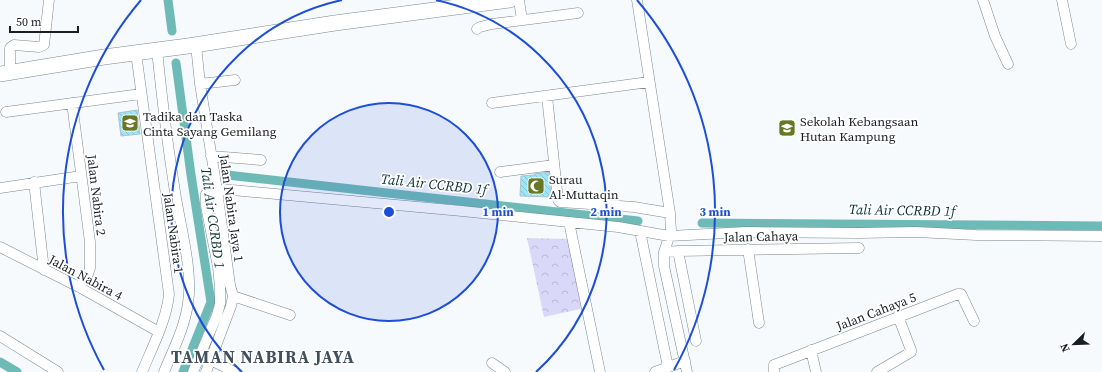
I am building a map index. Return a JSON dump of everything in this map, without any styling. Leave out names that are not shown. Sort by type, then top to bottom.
[{"type":"main road","points":[[5,74],[327,24],[489,1],[510,0]]},
{"type":"street","points":[[5,74],[10,48],[14,44],[39,47],[44,45],[50,0]]},
{"type":"street","points":[[519,0],[522,20]]},
{"type":"street","points":[[637,0],[670,213],[671,231],[664,252],[664,266],[687,372]]},
{"type":"street","points":[[983,0],[995,36],[1008,64]]},
{"type":"street","points":[[1062,0],[1071,44]]},
{"type":"street","points":[[477,29],[485,26],[522,20],[578,13]]},
{"type":"street","name":"Jalan Nabira Jaya 1","points":[[192,45],[200,84],[230,285],[233,296],[231,306],[206,372]]},
{"type":"street","points":[[163,49],[165,122],[186,261],[189,294],[188,305],[181,328],[164,372]]},
{"type":"street","name":"Jalan Nabira 1","points":[[136,53],[170,294],[159,332],[142,372]]},
{"type":"street","points":[[200,84],[235,80]]},
{"type":"street","points":[[492,103],[649,82]]},
{"type":"street","points":[[6,112],[142,94]]},
{"type":"street","points":[[547,96],[557,198],[560,202],[634,207],[670,213]]},
{"type":"street","name":"Jalan Nabira 2","points":[[72,103],[90,242],[90,268],[87,277],[80,287]]},
{"type":"street","points":[[211,156],[260,160]]},
{"type":"street","points":[[500,172],[554,165]]},
{"type":"street","points":[[0,188],[81,176]]},
{"type":"street","points":[[34,182],[44,270]]},
{"type":"street","points":[[193,372],[217,315],[220,304],[218,267],[205,199],[207,192],[217,190],[462,211],[618,227],[669,236],[746,232],[916,232],[976,235],[1102,236]]},
{"type":"street","points":[[569,222],[600,372]]},
{"type":"street","points":[[640,231],[668,367]]},
{"type":"street","name":"Jalan Nabira 4","points":[[0,246],[44,270],[80,287],[159,332]]},
{"type":"street","name":"Jalan Cahaya","points":[[664,252],[748,249],[859,248]]},
{"type":"street","points":[[748,249],[759,323]]},
{"type":"street","points":[[678,251],[696,341]]},
{"type":"street","name":"Jalan Cahaya 5","points":[[774,368],[811,350],[959,294],[974,321]]},
{"type":"street","points":[[233,296],[290,315]]},
{"type":"street","points":[[876,372],[911,352],[898,316]]},
{"type":"street","points":[[0,336],[58,372]]},
{"type":"street","points":[[811,350],[816,372]]},
{"type":"street","points":[[211,360],[234,372]]},
{"type":"street","points":[[654,372],[685,361]]},
{"type":"street","points":[[492,363],[505,372]]},
{"type":"green space","points":[[527,238],[570,239],[585,308],[544,317]]},
{"type":"building","name":"Tadika dan Taska Cinta Sayang Gemilang","points":[[137,110],[140,134],[121,136],[118,113]]},
{"type":"building","name":"Surau Al-Muttaqin","points":[[549,172],[551,197],[520,196],[521,176]]},
{"type":"waterway","name":"Tali Air CCRBD 1","points":[[168,0],[172,31]]},
{"type":"waterway","name":"Tali Air CCRBD 1","points":[[176,63],[191,175],[211,302],[183,372]]},
{"type":"waterway","name":"Tali Air CCRBD 1f","points":[[227,175],[638,221]]},
{"type":"waterway","name":"Tali Air CCRBD 1f","points":[[702,223],[1102,226]]},
{"type":"waterway","points":[[0,362],[17,372]]},
{"type":"place","name":"Tadika dan Taska Cinta Sayang Gemilang","points":[[130,123]]},
{"type":"place","name":"Sekolah Kebangsaan Hutan Kampung","points":[[787,128]]},
{"type":"place","name":"Surau Al-Muttaqin","points":[[536,186]]},
{"type":"district","name":"TAMAN NABIRA JAYA","points":[[263,357]]}]
